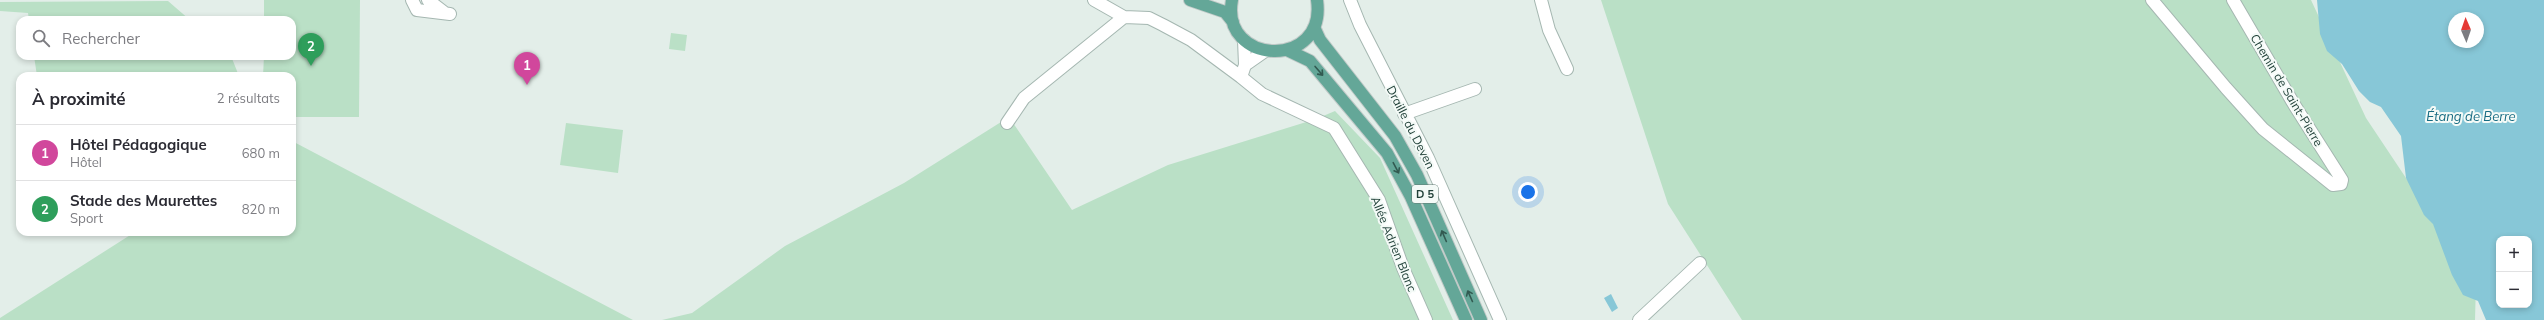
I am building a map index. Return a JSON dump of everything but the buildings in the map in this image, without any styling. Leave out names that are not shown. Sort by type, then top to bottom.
[{"type":"main road","points":[[1190,0],[1225,12],[1234,23],[1244,40],[1265,51],[1287,50],[1303,42],[1314,27],[1318,18],[1317,0]]},
{"type":"main road","points":[[1232,0],[1234,23]]},
{"type":"main road","name":"D 5","points":[[1314,27],[1323,45],[1395,136],[1417,175],[1481,320]]},
{"type":"main road","name":"D 5","points":[[1287,50],[1310,62],[1387,153],[1411,197],[1466,320]]},
{"type":"street","points":[[412,0],[417,10],[450,14],[441,11],[428,0]]},
{"type":"street","points":[[1006,123],[1024,98],[1124,17],[1094,0]]},
{"type":"street","name":"Draille du Deven","points":[[1350,0],[1360,25],[1446,197],[1500,320]]},
{"type":"street","points":[[1542,0],[1549,30],[1567,69]]},
{"type":"street","name":"Chemin de Saint-Pierre","points":[[2152,0],[2226,88],[2264,129],[2333,185],[2341,184],[2342,180],[2295,106],[2233,0]]},
{"type":"street","name":"Allée Adrien Blanc","points":[[1124,17],[1149,18],[1163,25],[1191,40],[1262,94],[1334,128],[1379,200],[1403,268],[1426,320]]},
{"type":"street","points":[[1241,77],[1245,65],[1244,40]]},
{"type":"street","points":[[1245,65],[1265,51]]},
{"type":"street","points":[[1404,114],[1475,89]]},
{"type":"street","points":[[1648,317],[1700,263]]},
{"type":"green space","points":[[264,0],[360,0],[359,117],[296,117],[296,72],[263,72],[264,60],[296,60],[296,16],[264,16]]},
{"type":"green space","points":[[1601,0],[2311,0],[2366,118],[2476,283],[2475,320],[1742,320],[1668,204]]},
{"type":"green space","points":[[168,1],[185,16],[28,16],[28,13],[0,11],[0,2]]},
{"type":"green space","points":[[671,33],[687,35],[685,51],[669,49]]},
{"type":"green space","points":[[35,60],[233,60],[237,72],[36,72]]},
{"type":"green space","points":[[1335,111],[1380,158],[1453,320],[662,320],[692,313],[785,246],[904,183],[1009,117],[1072,210],[1168,165],[1316,119]]},
{"type":"green space","points":[[566,123],[623,130],[618,173],[560,165]]},
{"type":"green space","points":[[296,143],[633,320],[0,320],[0,318],[129,236],[296,236]]},
{"type":"water","name":"Étang de Berre","points":[[2317,0],[2544,0],[2544,320],[2486,320],[2478,301],[2463,295],[2452,275],[2433,224],[2424,215],[2406,178],[2401,136],[2381,107],[2370,102],[2359,91],[2342,64],[2327,51],[2320,34]]},
{"type":"water","points":[[1611,294],[1618,308],[1612,312],[1604,298]]},
{"type":"place","name":"Stade des Maurettes","points":[[311,66]]},
{"type":"place","name":"Hôtel Pédagogique","points":[[527,85]]}]
